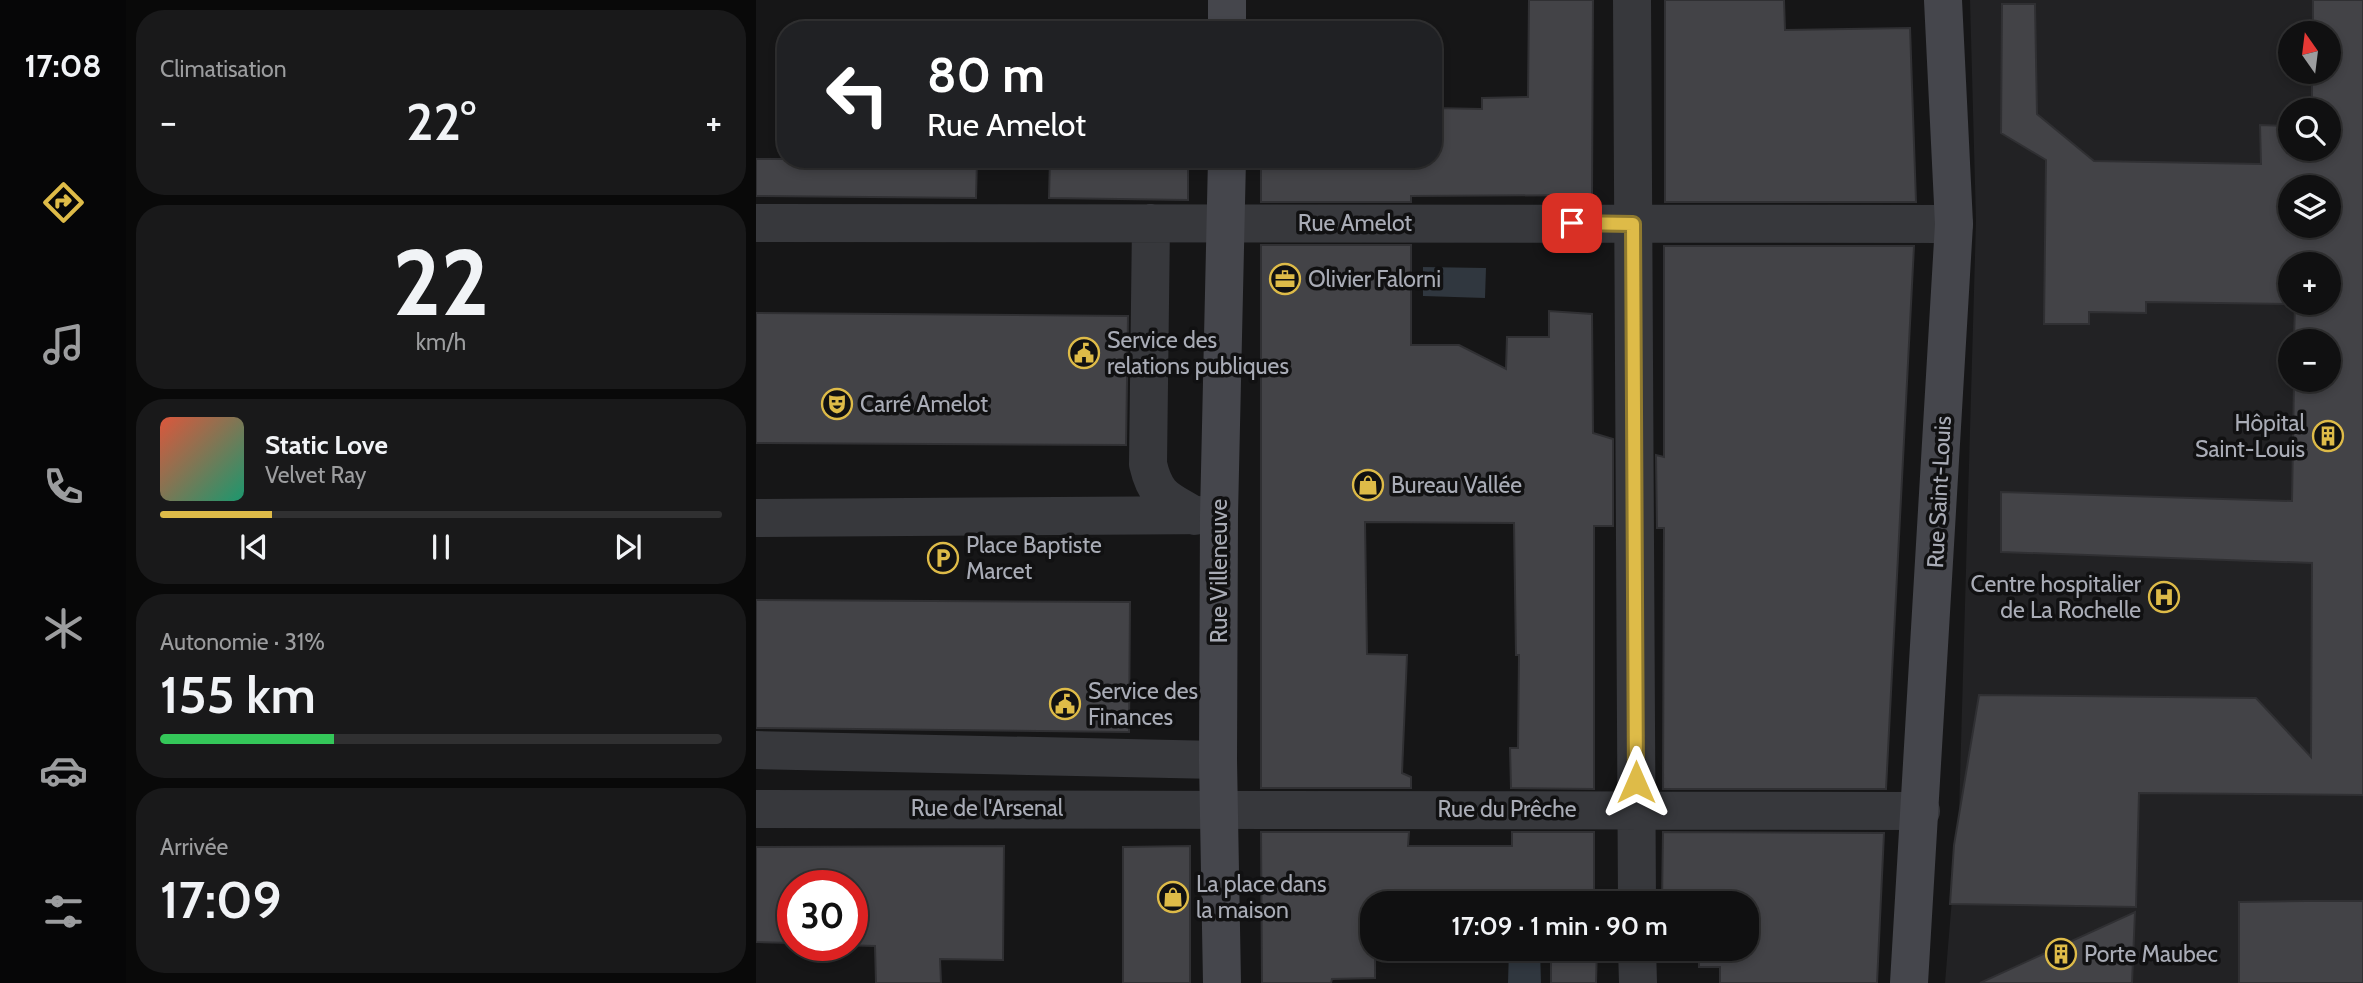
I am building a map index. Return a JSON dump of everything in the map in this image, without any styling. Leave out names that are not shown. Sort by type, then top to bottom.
[{"type":"street","points":[[1227,0],[1227,21]]},
{"type":"street","points":[[1632,0],[1637,891]]},
{"type":"street","name":"Rue Saint-Louis","points":[[1909,983],[1954,224],[1943,0]]},
{"type":"street","name":"Rue Villeneuve","points":[[1222,983],[1218,760],[1207,516],[1228,224],[1227,168]]},
{"type":"street","name":"Rue Amelot","points":[[756,223],[1954,224]]},
{"type":"street","points":[[1152,223],[1148,464],[1157,491],[1166,500],[1207,516]]},
{"type":"street","points":[[756,518],[1207,516]]},
{"type":"street","points":[[756,750],[1218,760]]},
{"type":"street","name":"Rue du Prêche","points":[[1219,808],[1920,811]]},
{"type":"street","name":"Rue de l'Arsenal","points":[[756,809],[1219,808]]},
{"type":"street","points":[[1637,961],[1638,983]]},
{"type":"shaded area","name":"Centre hospitalier de La Rochelle","points":[[1970,0],[2363,0],[2363,983],[1945,983],[1959,814],[1976,221]]},
{"type":"shaded area","points":[[1423,267],[1486,268],[1485,298],[1423,296]]},
{"type":"shaded area","points":[[1509,961],[1540,961],[1541,983],[1508,983]]},
{"type":"building","points":[[1529,0],[1593,0],[1592,195],[1411,196],[1411,202],[1261,202],[1261,168],[1442,168],[1442,108],[1482,109],[1482,98],[1528,97]]},
{"type":"building","points":[[1665,0],[1784,0],[1785,30],[1910,28],[1916,202],[1665,202]]},
{"type":"building","name":"Hôpital Saint-Louis","points":[[2313,0],[2363,0],[2363,795],[2139,793],[2136,907],[1950,904],[1954,845],[1979,695],[2256,698],[2311,757],[2312,563],[2001,552],[2001,492],[2292,501],[2294,392],[2341,392],[2341,329],[2294,329],[2295,315],[2341,315],[2341,252],[2278,252],[2278,304],[2146,302],[2146,313],[2089,312],[2089,324],[2044,324],[2046,160],[2001,133],[2002,4],[2035,4],[2037,114],[2094,161],[2261,164],[2260,125],[2278,126],[2278,161],[2341,161],[2341,98],[2312,98],[2312,84],[2342,84],[2342,21],[2313,21]]},
{"type":"building","points":[[756,159],[777,159],[777,168],[977,168],[976,198],[756,196]]},
{"type":"building","points":[[1050,168],[1188,168],[1188,200],[1049,198]]},
{"type":"building","points":[[1261,245],[1411,245],[1411,345],[1459,345],[1506,369],[1507,337],[1549,337],[1549,311],[1592,314],[1593,433],[1613,439],[1613,526],[1594,526],[1594,789],[1511,788],[1510,748],[1518,748],[1519,655],[1516,655],[1514,523],[1365,522],[1367,654],[1407,655],[1402,773],[1411,777],[1411,788],[1261,788]]},
{"type":"building","points":[[1664,246],[1914,246],[1886,789],[1663,789],[1664,528],[1657,528],[1656,455],[1664,457]]},
{"type":"building","points":[[756,313],[1128,316],[1126,445],[756,443]]},
{"type":"building","points":[[756,600],[1130,602],[1129,732],[756,728]]},
{"type":"building","points":[[1261,832],[1409,832],[1408,846],[1512,846],[1512,832],[1594,832],[1594,891],[1360,891],[1360,961],[1375,961],[1375,978],[1332,979],[1331,983],[1262,983]]},
{"type":"building","points":[[1663,832],[1884,833],[1877,983],[1720,983],[1720,967],[1699,967],[1699,961],[1759,961],[1759,891],[1662,891]]},
{"type":"building","points":[[1004,846],[1003,960],[940,959],[941,983],[876,983],[875,946],[868,946],[868,870],[777,870],[777,943],[756,942],[756,847]]},
{"type":"building","points":[[1190,846],[1190,983],[1123,983],[1123,847]]},
{"type":"building","points":[[2363,901],[2363,983],[2239,983],[2239,902]]},
{"type":"building","name":"Porte Maubec","points":[[2135,912],[2132,983],[1980,983]]},
{"type":"building","points":[[1551,961],[1597,961],[1596,983],[1551,983]]},
{"type":"place","name":"Olivier Falorni","points":[[1285,279]]},
{"type":"place","name":"Service des relations publiques","points":[[1084,353]]},
{"type":"place","name":"Carré Amelot","points":[[837,404]]},
{"type":"place","name":"Hôpital Saint-Louis","points":[[2328,436]]},
{"type":"place","name":"Bureau Vallée","points":[[1368,485]]},
{"type":"place","name":"Place Baptiste Marcet","points":[[943,558]]},
{"type":"place","name":"Centre hospitalier de La Rochelle","points":[[2164,597]]},
{"type":"place","name":"Service des Finances","points":[[1065,704]]},
{"type":"place","name":"La place dans la maison","points":[[1173,897]]},
{"type":"place","name":"Porte Maubec","points":[[2061,954]]},
{"type":"route","points":[[1572,223],[1633,224],[1636,782]]}]
